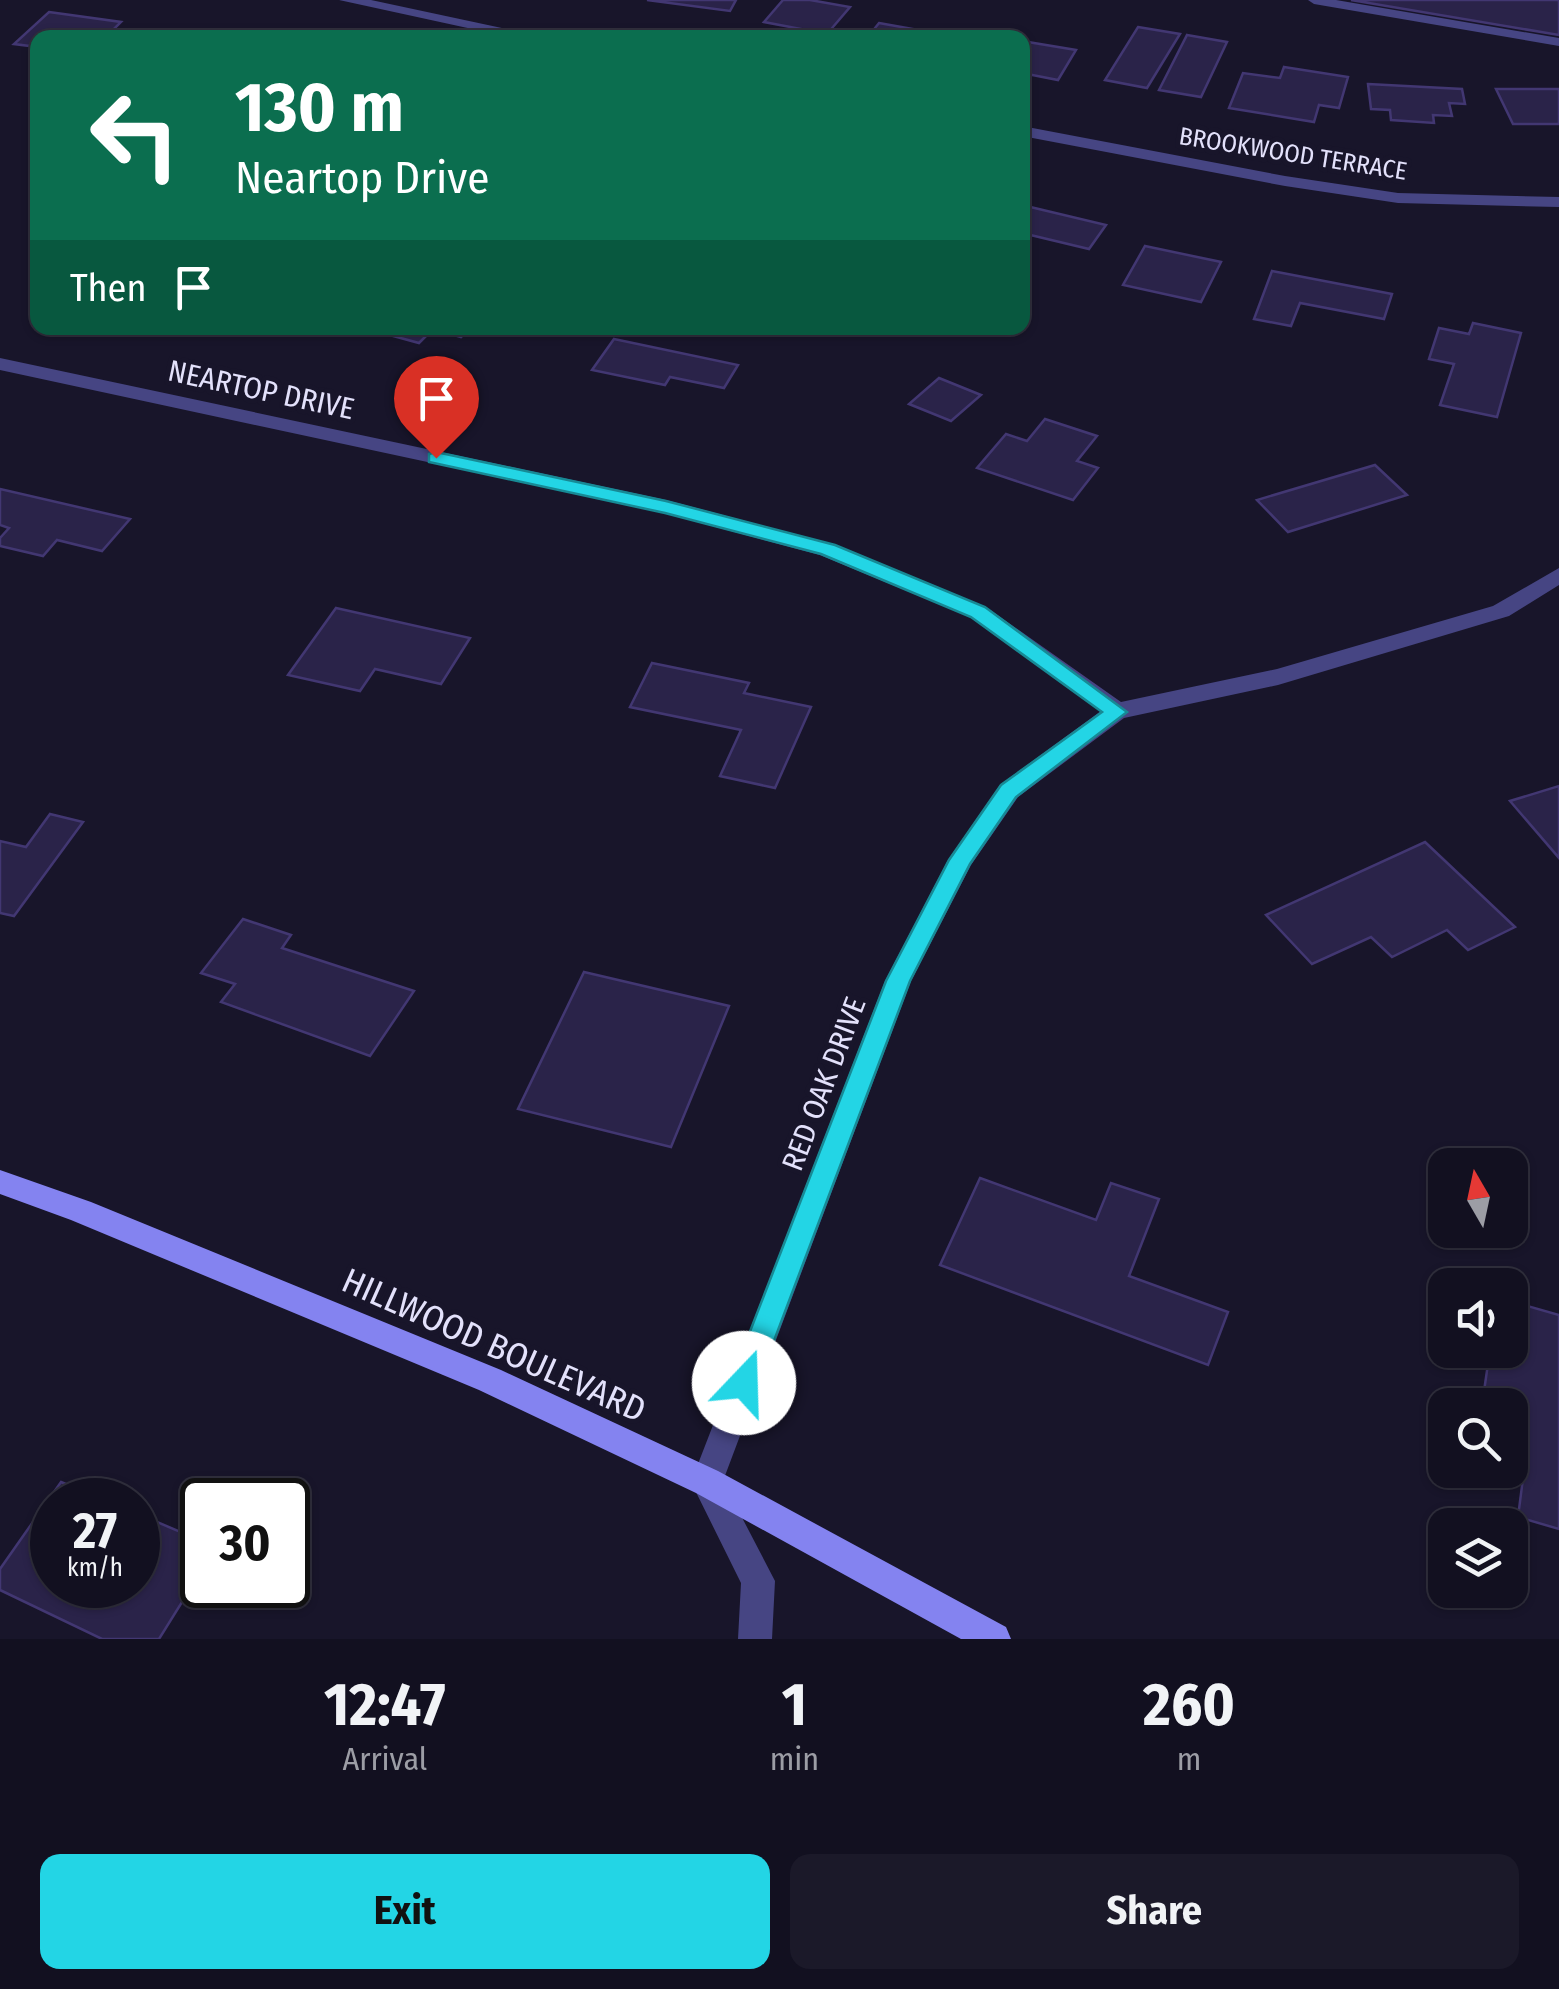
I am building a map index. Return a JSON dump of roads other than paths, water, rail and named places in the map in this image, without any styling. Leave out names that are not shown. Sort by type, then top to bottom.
[{"type":"street","points":[[347,0],[499,30]]},
{"type":"street","name":"BROOKWOOD TERRACE","points":[[1030,133],[1398,198],[1559,202]]},
{"type":"street","name":"NEARTOP DRIVE","points":[[0,364],[666,507],[828,550],[978,612],[1116,712]]},
{"type":"street","name":"RED OAK DRIVE","points":[[706,1482],[898,981],[961,860],[1008,791],[1116,712],[1278,677],[1501,611],[1559,575]]},
{"type":"street","name":"HILLWOOD BOULEVARD","points":[[0,1182],[80,1210],[382,1334],[706,1482],[994,1639]]},
{"type":"street","points":[[706,1482],[758,1581],[755,1639]]},
{"type":"lane","points":[[1314,0],[1559,42]]}]
